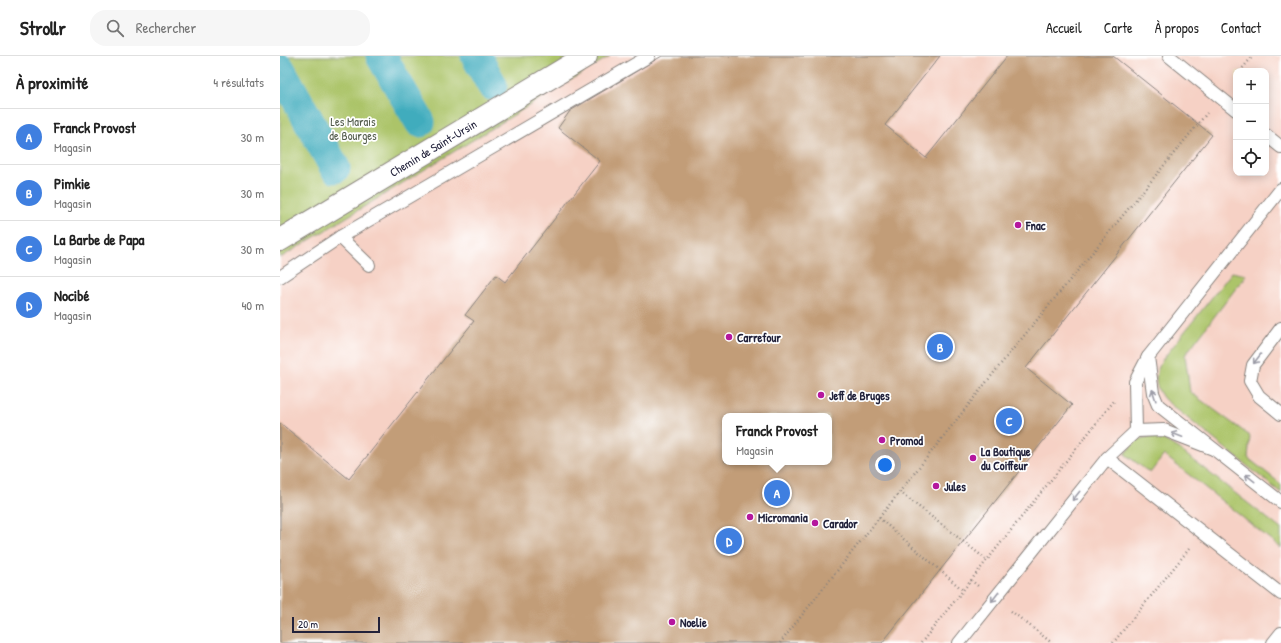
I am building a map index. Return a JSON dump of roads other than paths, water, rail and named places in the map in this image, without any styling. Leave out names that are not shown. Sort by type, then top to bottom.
[{"type":"street","name":"Chemin de Saint-Ursin","points":[[280,240],[586,56]]},
{"type":"lane","points":[[280,277],[340,237],[649,56]]},
{"type":"lane","points":[[1169,56],[1233,108]]},
{"type":"lane","points":[[1269,137],[1281,147]]},
{"type":"lane","points":[[1136,431],[1135,382],[1148,357],[1281,189]]},
{"type":"lane","points":[[340,237],[369,265]]},
{"type":"lane","points":[[1281,328],[1253,365],[1250,381],[1259,396],[1281,414]]},
{"type":"lane","points":[[1148,357],[1153,393],[1158,405],[1281,502]]},
{"type":"lane","points":[[959,643],[1107,458],[1136,431],[1164,430],[1213,449]]},
{"type":"lane","points":[[1107,458],[1281,594]]},
{"type":"lane","points":[[1273,643],[1281,633]]},
{"type":"waterway","points":[[381,56],[420,122]]},
{"type":"waterway","points":[[476,56],[492,85]]},
{"type":"waterway","points":[[280,69],[335,168]]},
{"type":"place","name":"Fnac","points":[[1018,225]]},
{"type":"place","name":"Carrefour","points":[[729,337]]},
{"type":"place","name":"Pimkie","points":[[940,347]]},
{"type":"place","name":"Jeff de Bruges","points":[[821,395]]},
{"type":"place","name":"La Barbe de Papa","points":[[1009,421]]},
{"type":"place","name":"Promod","points":[[882,440]]},
{"type":"place","name":"La Boutique du Coiffeur","points":[[973,458]]},
{"type":"place","name":"Jules","points":[[936,486]]},
{"type":"place","name":"Franck Provost","points":[[777,493]]},
{"type":"place","name":"Micromania","points":[[750,517]]},
{"type":"place","name":"Carador","points":[[815,523]]},
{"type":"place","name":"Nocibé","points":[[729,541]]},
{"type":"place","name":"Noelie","points":[[672,622]]},
{"type":"park label","name":"Les Marais de Bourges","points":[[353,128]]}]
